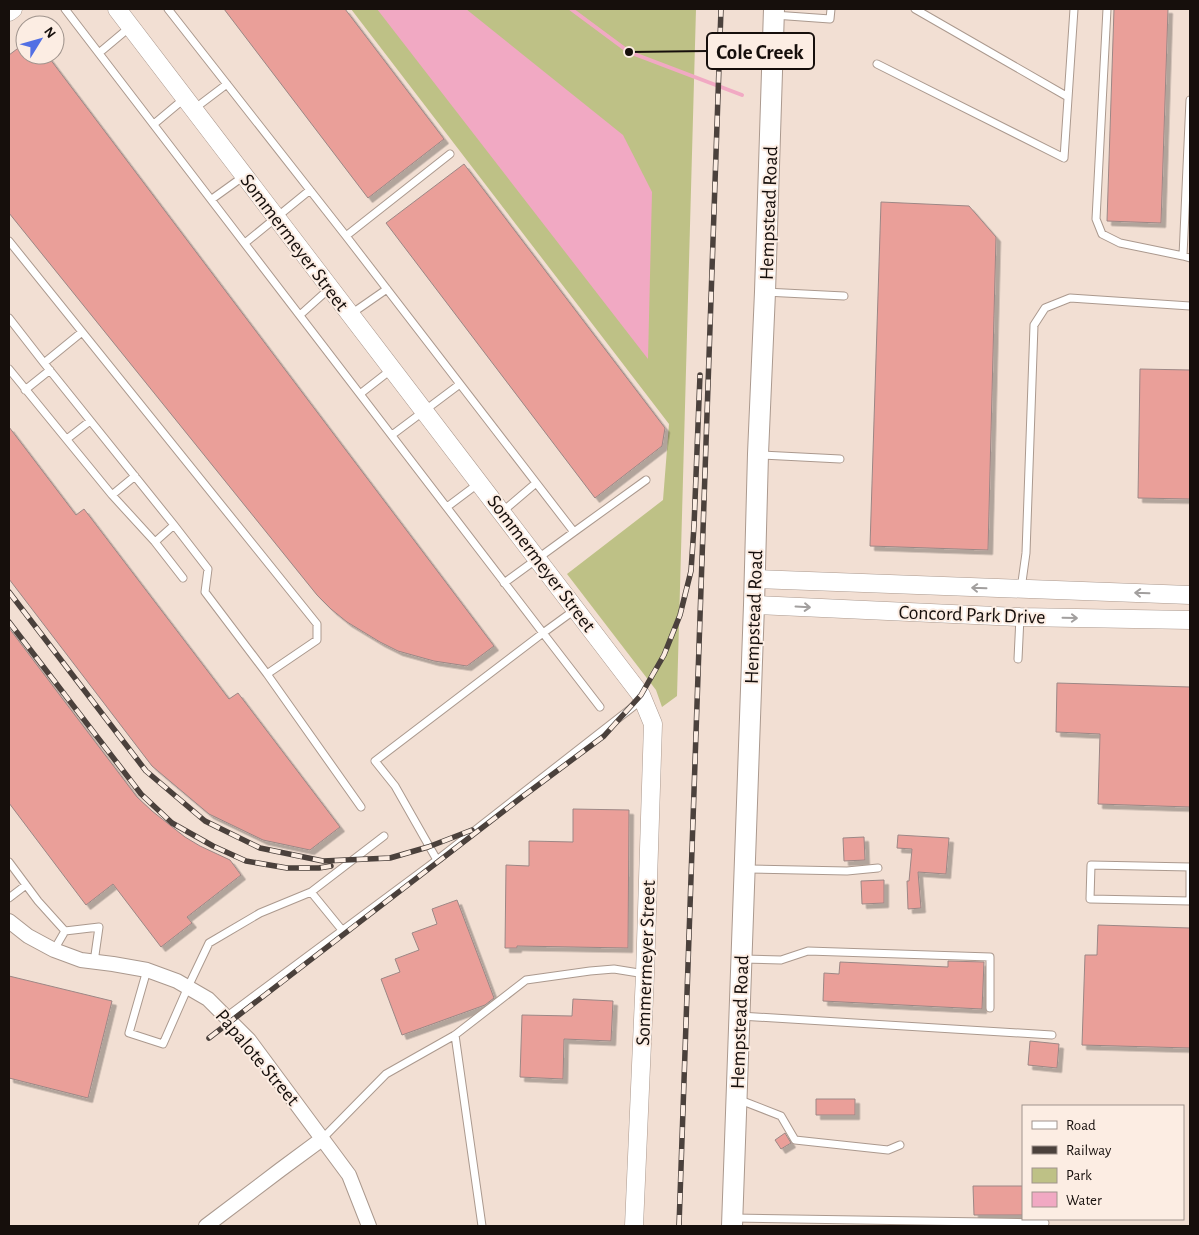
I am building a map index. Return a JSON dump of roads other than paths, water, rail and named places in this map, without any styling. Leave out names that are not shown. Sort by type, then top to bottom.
[{"type":"main road","name":"Hempstead Road","points":[[732,1222],[774,12]]},
{"type":"street","points":[[9,12],[13,9]]},
{"type":"street","name":"Sommermeyer Street","points":[[117,9],[641,694],[653,724],[634,1226]]},
{"type":"street","name":"Concord Park Drive","points":[[754,579],[1190,595]]},
{"type":"street","points":[[1020,617],[1021,589]]},
{"type":"street","name":"Concord Park Drive","points":[[754,604],[1020,617],[1190,620]]},
{"type":"street","name":"Papalote Street","points":[[9,921],[28,936],[54,950],[81,960],[147,970],[177,981],[208,999],[249,1040],[349,1175],[369,1226]]},
{"type":"street","points":[[206,1226],[322,1139]]},
{"type":"lane","points":[[66,9],[600,707]]},
{"type":"lane","points":[[168,9],[574,532]]},
{"type":"lane","points":[[774,12],[830,19],[830,9]]},
{"type":"lane","points":[[915,9],[1068,97]]},
{"type":"lane","points":[[877,64],[1064,158],[1074,9]]},
{"type":"lane","points":[[1107,9],[1096,219],[1102,234],[1120,243],[1187,257],[1190,100]]},
{"type":"lane","points":[[99,53],[131,27]]},
{"type":"lane","points":[[154,124],[189,103],[227,84]]},
{"type":"lane","points":[[346,236],[450,154]]},
{"type":"lane","points":[[212,200],[244,175]]},
{"type":"lane","points":[[245,243],[310,190]]},
{"type":"lane","points":[[9,241],[317,624],[317,640],[267,674]]},
{"type":"lane","points":[[300,315],[331,288]]},
{"type":"lane","points":[[351,314],[387,289]]},
{"type":"lane","points":[[765,292],[844,296]]},
{"type":"lane","points":[[1021,589],[1026,553],[1034,325],[1045,308],[1070,298],[1190,306]]},
{"type":"lane","points":[[9,318],[208,569],[205,592],[267,674],[362,807]]},
{"type":"lane","points":[[44,363],[82,332]]},
{"type":"lane","points":[[9,369],[112,494],[155,542],[182,578]]},
{"type":"lane","points":[[360,394],[393,369]]},
{"type":"lane","points":[[25,390],[50,370]]},
{"type":"lane","points":[[392,435],[460,384]]},
{"type":"lane","points":[[67,439],[90,421]]},
{"type":"lane","points":[[758,454],[840,459]]},
{"type":"lane","points":[[112,494],[135,476]]},
{"type":"lane","points":[[504,583],[646,480]]},
{"type":"lane","points":[[447,507],[480,482]]},
{"type":"lane","points":[[502,512],[536,483]]},
{"type":"lane","points":[[155,542],[174,524]]},
{"type":"lane","points":[[437,860],[395,786],[375,761],[576,609]]},
{"type":"lane","points":[[1018,659],[1020,617]]},
{"type":"lane","points":[[226,1017],[437,860],[643,699]]},
{"type":"lane","points":[[147,970],[129,1033],[162,1044],[209,943],[260,913],[311,892],[384,836]]},
{"type":"lane","points":[[9,862],[38,901],[65,930]]},
{"type":"lane","points":[[1091,865],[1190,867],[1190,901],[1090,899],[1091,865]]},
{"type":"lane","points":[[744,868],[847,871],[878,868]]},
{"type":"lane","points":[[9,898],[26,885]]},
{"type":"lane","points":[[311,892],[342,930]]},
{"type":"lane","points":[[65,930],[99,927],[94,962]]},
{"type":"lane","points":[[54,950],[65,930]]},
{"type":"lane","points":[[742,958],[781,960],[808,951],[990,957],[990,1008]]},
{"type":"lane","points":[[322,1139],[386,1074],[455,1035],[526,980],[614,969],[645,974]]},
{"type":"lane","points":[[740,1016],[1052,1035]]},
{"type":"lane","points":[[455,1035],[482,1226]]},
{"type":"lane","points":[[737,1099],[781,1116],[795,1140],[888,1150],[900,1145]]},
{"type":"lane","points":[[732,1222],[1045,1223]]},
{"type":"water","points":[[377,9],[466,9],[623,135],[652,192],[648,359]]},
{"type":"waterway","points":[[571,9],[629,52],[742,95]]},
{"type":"railway","points":[[679,1226],[721,9]]},
{"type":"railway","points":[[209,1038],[604,736],[641,695],[664,655],[680,615],[691,571],[700,375]]},
{"type":"railway","points":[[9,592],[146,771],[205,821],[260,848],[323,861],[390,858],[428,847],[472,830]]},
{"type":"railway","points":[[9,622],[141,794],[172,823],[213,846],[246,861],[287,868],[331,866]]},
{"type":"place","name":"Cole Creek","points":[[629,52]]}]
